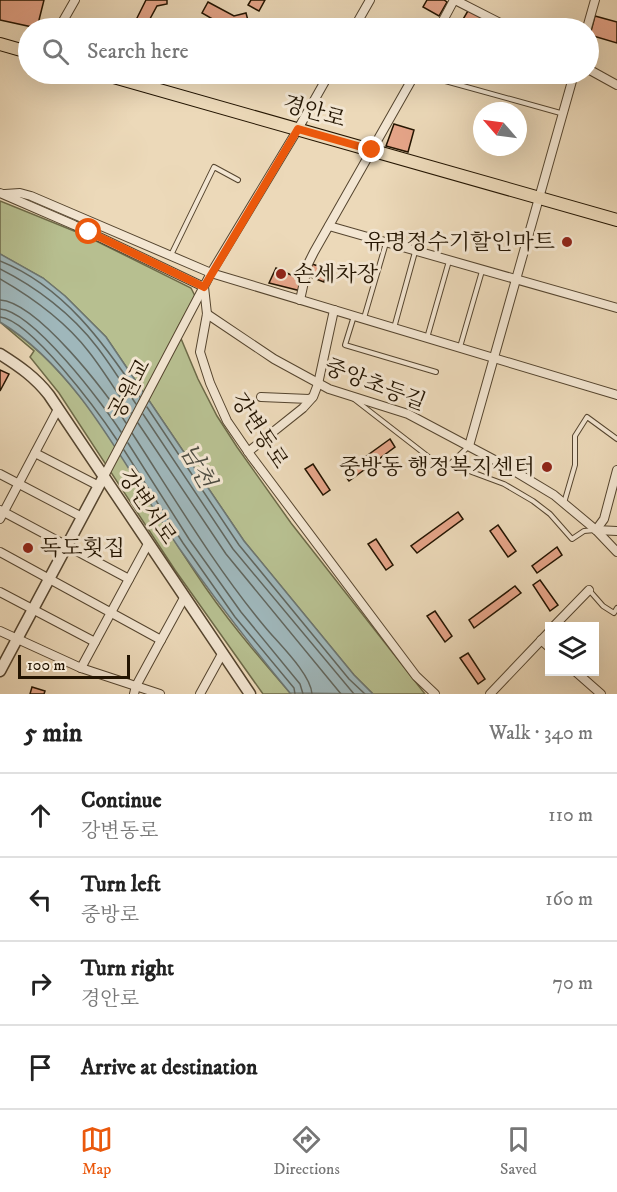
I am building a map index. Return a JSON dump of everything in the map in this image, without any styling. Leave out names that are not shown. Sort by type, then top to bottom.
[{"type":"main road","points":[[0,44],[18,49]]},
{"type":"main road","name":"경안로","points":[[138,84],[617,220]]},
{"type":"street","points":[[65,18],[75,0]]},
{"type":"street","points":[[360,18],[370,0]]},
{"type":"street","points":[[445,18],[455,0],[490,18]]},
{"type":"street","points":[[590,18],[595,0]]},
{"type":"street","points":[[599,75],[617,85]]},
{"type":"street","name":"공원교","points":[[101,482],[211,273],[323,84]]},
{"type":"street","points":[[300,300],[311,258],[409,84]]},
{"type":"street","points":[[469,446],[572,84]]},
{"type":"street","points":[[2,194],[20,193],[31,196],[211,273],[617,395]]},
{"type":"street","points":[[2,194],[74,225],[204,287]]},
{"type":"street","points":[[328,226],[617,309]]},
{"type":"street","name":"강변동로","points":[[204,287],[207,314],[200,352],[210,383],[227,421],[416,676],[435,694]]},
{"type":"street","points":[[248,452],[312,399],[318,384],[334,310]]},
{"type":"street","name":"중앙초등길","points":[[207,314],[274,359],[318,384],[408,414],[543,487],[596,530],[617,552]]},
{"type":"street","name":"강변서로","points":[[0,354],[38,382],[58,409],[101,482],[148,544],[250,694]]},
{"type":"street","points":[[261,397],[312,399]]},
{"type":"street","points":[[58,409],[1,514],[129,579]]},
{"type":"street","points":[[0,671],[101,482],[35,453]]},
{"type":"street","points":[[596,530],[604,519],[617,470]]},
{"type":"street","points":[[0,474],[82,517]]},
{"type":"street","points":[[596,530],[617,531]]},
{"type":"street","points":[[81,668],[148,544]]},
{"type":"street","points":[[0,552],[161,640]]},
{"type":"street","points":[[559,622],[589,590]]},
{"type":"street","points":[[0,592],[95,642]]},
{"type":"street","points":[[135,690],[184,598]]},
{"type":"street","points":[[0,631],[16,640],[135,690],[160,694]]},
{"type":"street","points":[[490,694],[545,636]]},
{"type":"street","points":[[541,640],[545,644]]},
{"type":"street","points":[[200,694],[222,654]]},
{"type":"street","points":[[581,676],[601,694]]},
{"type":"lane","points":[[456,84],[564,114]]},
{"type":"lane","points":[[171,255],[214,167],[238,180]]},
{"type":"lane","points":[[364,319],[386,243]]},
{"type":"lane","points":[[394,328],[415,251]]},
{"type":"lane","points":[[427,338],[449,261]]},
{"type":"lane","points":[[459,348],[482,270]]},
{"type":"lane","points":[[354,316],[345,345],[436,372]]},
{"type":"lane","points":[[349,395],[430,458],[514,489],[550,514],[572,539],[584,531],[596,530]]},
{"type":"lane","points":[[564,502],[575,465],[575,436],[587,417],[617,439]]},
{"type":"lane","points":[[449,465],[469,446]]},
{"type":"lane","points":[[589,590],[603,606],[614,613],[617,608]]},
{"type":"green space","points":[[0,201],[84,235],[191,288],[195,296],[177,329],[198,379],[217,416],[291,523],[425,694],[373,694],[354,675],[244,541],[106,337],[65,296],[43,278],[0,254]]},
{"type":"green space","points":[[0,322],[31,344],[59,371],[85,402],[217,604],[291,694],[263,694],[175,570],[59,393],[30,357],[34,351]]},
{"type":"water","points":[[0,254],[43,278],[65,296],[106,337],[244,541],[354,675],[373,694],[290,693],[192,567],[121,456],[78,395],[55,367],[29,342],[0,322]]},
{"type":"building","points":[[0,0],[44,0],[40,18],[18,18],[18,24],[0,20]]},
{"type":"building","points":[[146,0],[167,0],[167,4],[157,6],[150,18],[137,18]]},
{"type":"building","points":[[251,0],[265,0],[259,11],[248,5]]},
{"type":"building","points":[[427,0],[447,2],[439,16],[423,7]]},
{"type":"building","points":[[208,2],[234,16],[246,13],[247,18],[211,18],[202,13]]},
{"type":"building","points":[[469,9],[483,18],[464,18]]},
{"type":"building","points":[[595,16],[617,22],[617,43],[599,38],[599,18],[594,18]]},
{"type":"building","points":[[394,124],[414,130],[408,152],[386,146]]},
{"type":"building","points":[[312,264],[327,269],[324,282],[308,276]]},
{"type":"building","name":"손세차장","points":[[276,268],[302,280],[301,291],[269,283]]},
{"type":"building","points":[[0,370],[9,374],[0,391]]},
{"type":"building","points":[[390,439],[395,447],[349,481],[343,473]]},
{"type":"building","points":[[313,464],[330,490],[323,495],[305,469]]},
{"type":"building","points":[[458,512],[463,519],[417,553],[411,546]]},
{"type":"building","points":[[498,525],[516,551],[508,557],[490,531]]},
{"type":"building","points":[[376,539],[393,565],[386,570],[368,544]]},
{"type":"building","points":[[557,547],[562,555],[537,573],[532,566]]},
{"type":"building","points":[[540,580],[558,605],[550,611],[533,585]]},
{"type":"building","points":[[515,586],[521,593],[474,628],[469,620]]},
{"type":"building","points":[[435,611],[452,636],[445,642],[427,616]]},
{"type":"building","points":[[468,653],[485,679],[478,684],[460,658]]},
{"type":"building","points":[[32,687],[45,691],[44,694],[30,694]]},
{"type":"place","name":"유명정수기할인마트","points":[[567,242]]},
{"type":"place","name":"손세차장","points":[[281,274]]},
{"type":"place","name":"중방동 행정복지센터","points":[[547,467]]},
{"type":"place","name":"독도횟집","points":[[28,548]]},
{"type":"route","points":[[89,232],[204,287],[298,129],[372,150]]},
{"type":"water label","name":"남천","points":[[197,466]]}]
